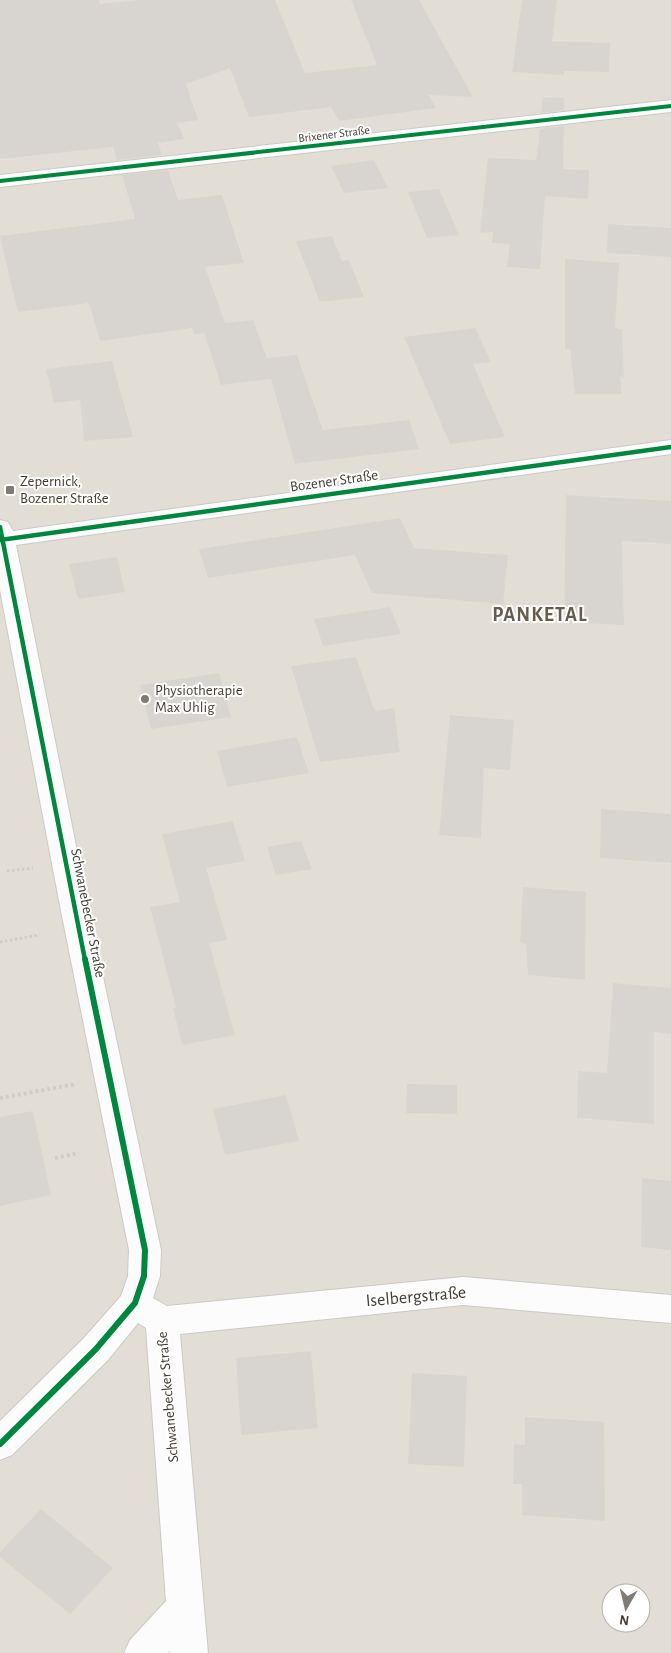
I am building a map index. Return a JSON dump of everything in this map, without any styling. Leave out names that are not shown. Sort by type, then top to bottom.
[{"type":"street","name":"Brixener Straße","points":[[0,181],[671,106]]},
{"type":"street","name":"Bozener Straße","points":[[1,536],[671,447]]},
{"type":"street","name":"Schwanebecker Straße","points":[[1,536],[72,898],[145,1250],[144,1276],[186,1606],[189,1653]]},
{"type":"street","name":"Iselbergstraße","points":[[148,1312],[463,1291],[671,1309]]},
{"type":"street","points":[[0,1444],[96,1349],[148,1312]]},
{"type":"street","points":[[143,1653],[186,1606]]},
{"type":"path","points":[[0,942],[39,936]]},
{"type":"path","points":[[0,1098],[110,1078]]},
{"type":"path","points":[[55,1158],[79,1153]]},
{"type":"shaded area","points":[[0,0],[671,0],[671,1653],[0,1653]]},
{"type":"building","points":[[0,0],[99,0],[100,4],[140,0],[275,0],[305,73],[377,65],[351,0],[419,0],[473,97],[429,95],[436,108],[339,121],[331,107],[249,117],[230,68],[186,84],[198,120],[177,123],[184,139],[158,143],[162,155],[117,160],[113,147],[0,159]]},
{"type":"building","points":[[522,0],[557,0],[552,41],[610,43],[609,72],[564,71],[564,75],[512,72]]},
{"type":"building","points":[[543,97],[564,98],[564,110],[541,113]]},
{"type":"building","points":[[564,126],[563,169],[589,170],[588,199],[545,196],[540,269],[507,267],[510,244],[492,243],[493,232],[480,233],[488,158],[536,160],[540,129]]},
{"type":"building","points":[[374,160],[388,188],[344,193],[331,166]]},
{"type":"building","points":[[168,170],[178,200],[222,195],[244,263],[205,267],[225,323],[253,320],[267,358],[297,355],[323,430],[409,420],[419,449],[295,464],[271,379],[221,385],[204,333],[194,334],[192,328],[100,341],[89,303],[18,312],[0,236],[135,219],[122,175]]},
{"type":"building","points":[[439,189],[459,235],[427,238],[408,192]]},
{"type":"building","points":[[608,224],[671,228],[671,257],[607,253]]},
{"type":"building","points":[[332,236],[342,261],[349,260],[364,297],[320,302],[296,241]]},
{"type":"building","points":[[565,259],[619,263],[615,328],[622,329],[624,377],[620,376],[622,394],[575,394],[570,349],[565,349]]},
{"type":"building","points":[[475,328],[491,362],[473,364],[505,437],[450,444],[404,337]]},
{"type":"building","points":[[112,361],[133,437],[84,441],[80,400],[54,403],[46,369]]},
{"type":"building","points":[[566,495],[671,501],[671,544],[622,541],[624,625],[564,622]]},
{"type":"building","points":[[400,518],[414,548],[508,555],[503,604],[372,593],[355,555],[208,578],[199,549]]},
{"type":"building","points":[[117,557],[125,592],[78,599],[69,564]]},
{"type":"building","points":[[390,607],[401,634],[323,646],[314,619]]},
{"type":"building","points":[[356,657],[375,711],[394,708],[400,752],[320,762],[291,666]]},
{"type":"building","points":[[219,673],[231,717],[151,729],[140,685]]},
{"type":"building","points":[[450,715],[514,720],[510,770],[484,768],[481,838],[439,835]]},
{"type":"building","points":[[297,737],[309,773],[227,787],[217,751]]},
{"type":"building","points":[[601,809],[671,814],[671,863],[600,858]]},
{"type":"building","points":[[233,821],[245,861],[206,868],[227,940],[209,943],[235,1035],[182,1045],[173,1008],[176,1007],[150,907],[180,902],[162,834]]},
{"type":"building","points":[[301,841],[312,869],[276,875],[267,847]]},
{"type":"building","points":[[523,887],[586,892],[585,980],[528,975],[526,944],[520,943]]},
{"type":"building","points":[[613,983],[671,988],[671,1034],[654,1032],[654,1124],[577,1118],[578,1071],[607,1073]]},
{"type":"building","points":[[407,1084],[457,1085],[457,1114],[406,1113]]},
{"type":"building","points":[[286,1095],[299,1141],[225,1155],[213,1109]]},
{"type":"building","points":[[33,1111],[51,1195],[0,1206],[0,1117]]},
{"type":"building","points":[[642,1178],[671,1181],[671,1250],[641,1247]]},
{"type":"building","points":[[311,1351],[318,1428],[241,1435],[236,1358]]},
{"type":"building","points":[[412,1373],[467,1376],[464,1467],[408,1464]]},
{"type":"building","points":[[525,1417],[604,1422],[605,1521],[522,1515],[522,1484],[513,1484],[514,1444],[525,1445]]},
{"type":"building","points":[[41,1509],[113,1568],[70,1614],[0,1557],[0,1552]]},
{"type":"cycle path","points":[[0,181],[671,106]]},
{"type":"cycle path","points":[[0,540],[671,447]]},
{"type":"cycle path","points":[[0,527],[74,906],[145,1250],[144,1276],[135,1303],[96,1349],[0,1444]]},
{"type":"place","name":"Zepernick, Bozener Straße","points":[[10,490]]},
{"type":"place","name":"Physiotherapie Max Uhlig","points":[[145,699]]},
{"type":"district","name":"PANKETAL","points":[[540,615]]}]
